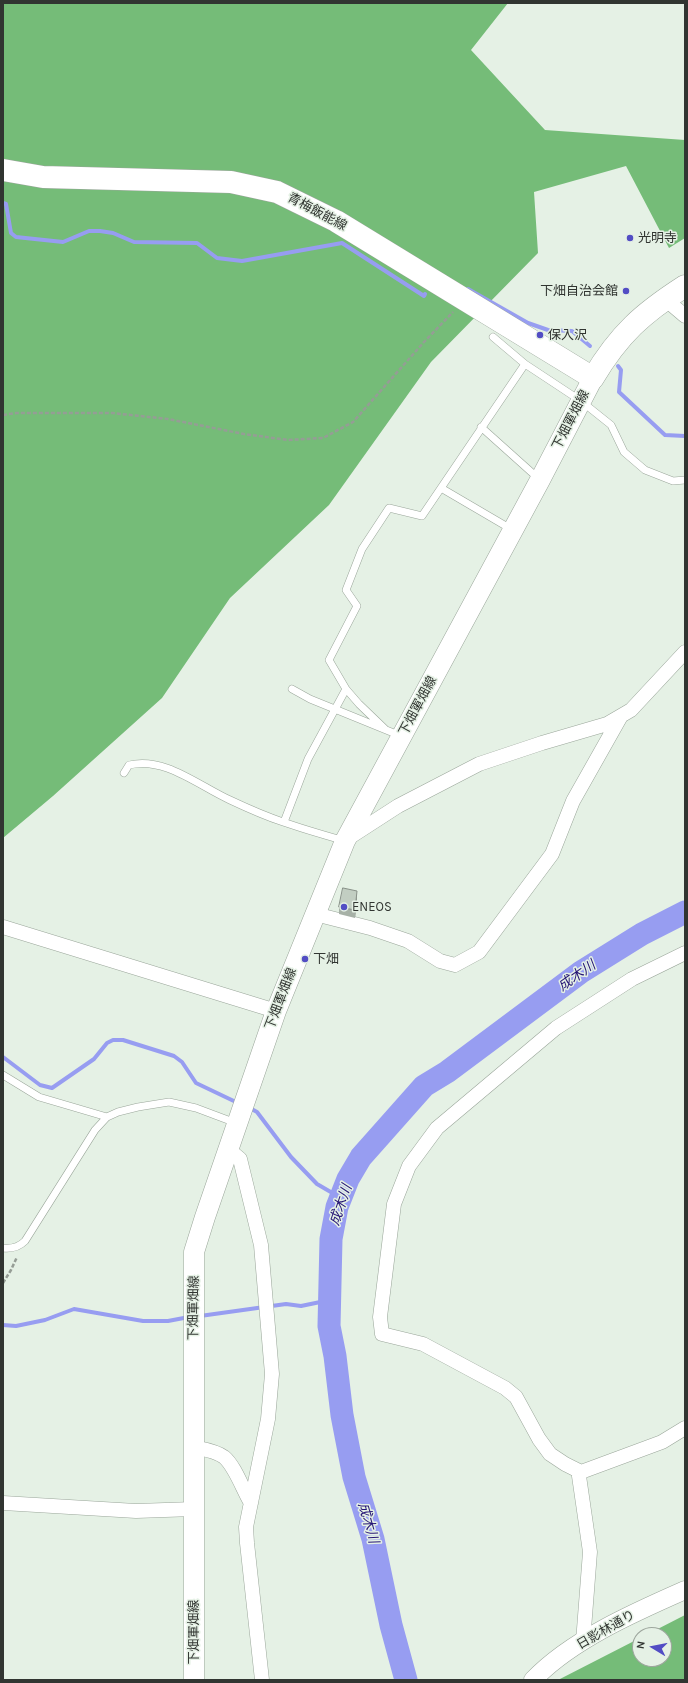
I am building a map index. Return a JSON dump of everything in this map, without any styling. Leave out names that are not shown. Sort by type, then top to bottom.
[{"type":"main road","name":"青梅飯能線","points":[[3,170],[43,177],[231,182],[277,192],[336,221],[592,378]]},
{"type":"main road","points":[[592,378],[615,343],[631,326],[665,299],[685,286]]},
{"type":"main road","name":"下畑軍畑線","points":[[194,1680],[194,1252],[276,1011],[345,841],[393,732],[512,530],[540,480],[592,378]]},
{"type":"street","points":[[665,299],[685,316]]},
{"type":"street","points":[[345,841],[398,806],[479,764],[542,743],[607,724],[631,710],[685,652]]},
{"type":"street","points":[[315,914],[370,928],[408,941],[440,961],[455,965],[479,952],[552,854],[573,801],[621,716]]},
{"type":"street","points":[[3,927],[276,1011]]},
{"type":"street","points":[[684,957],[632,979],[579,1012],[556,1028],[475,1095],[438,1128],[409,1166],[394,1204],[380,1317],[382,1334],[423,1344],[505,1388],[516,1397],[539,1439],[550,1454],[581,1472],[662,1442],[685,1428]]},
{"type":"street","points":[[228,1149],[240,1159],[261,1245],[272,1374],[268,1419],[246,1527],[246,1543],[262,1680]]},
{"type":"street","points":[[194,1447],[223,1456],[232,1466],[251,1503]]},
{"type":"street","points":[[581,1472],[579,1476],[590,1552],[583,1642]]},
{"type":"street","points":[[3,1503],[18,1502],[136,1511],[194,1509]]},
{"type":"street","name":"日影林通り","points":[[533,1680],[542,1670],[583,1642],[622,1620],[685,1590]]},
{"type":"lane","points":[[493,337],[526,364],[582,400],[611,425],[624,452],[645,470],[673,481],[685,480]]},
{"type":"lane","points":[[393,732],[359,704],[346,689],[329,660],[357,606],[346,590],[362,549],[389,508],[422,516],[481,427],[526,364]]},
{"type":"lane","points":[[481,427],[540,480]]},
{"type":"lane","points":[[441,488],[512,530]]},
{"type":"lane","points":[[292,689],[310,699],[393,732]]},
{"type":"lane","points":[[284,822],[308,759],[346,689]]},
{"type":"lane","points":[[124,772],[129,765],[139,762],[152,764],[174,771],[230,800],[284,822],[345,841]]},
{"type":"lane","points":[[3,1075],[39,1097],[107,1117]]},
{"type":"lane","points":[[3,1248],[8,1249],[21,1245],[95,1130],[107,1117],[138,1107],[169,1102],[196,1108],[237,1123]]},
{"type":"path","points":[[3,415],[44,413],[112,413],[168,419],[244,434],[288,440],[323,438],[353,422],[424,342],[466,300]]},
{"type":"path","points":[[3,1282],[11,1270],[21,1245]]},
{"type":"green space","points":[[3,3],[508,3],[471,50],[545,130],[685,140],[685,238],[669,248],[626,166],[534,192],[538,253],[431,362],[329,505],[230,598],[162,698],[53,796],[3,838]]},
{"type":"green space","points":[[685,1615],[685,1680],[558,1680],[632,1642],[632,1667],[672,1667],[672,1627],[662,1627]]},
{"type":"building","points":[[343,888],[357,891],[355,910],[339,907]]},
{"type":"waterway","points":[[3,203],[6,204],[11,233],[16,237],[63,242],[89,231],[100,231],[113,233],[134,242],[197,243],[217,258],[242,261],[342,243],[424,296],[425,294]]},
{"type":"waterway","points":[[468,289],[528,323],[548,330],[572,331],[590,346]]},
{"type":"waterway","points":[[618,366],[621,370],[619,392],[665,435],[685,436]]},
{"type":"waterway","name":"成木川","points":[[406,1680],[391,1625],[373,1539],[354,1477],[342,1415],[335,1356],[329,1326],[331,1239],[337,1207],[348,1179],[361,1157],[424,1086],[447,1072],[581,972],[642,934],[685,912]]},
{"type":"waterway","points":[[3,1057],[40,1085],[52,1088],[94,1059],[107,1043],[113,1040],[123,1040],[174,1056],[182,1062],[196,1083],[238,1103]]},
{"type":"waterway","points":[[248,1107],[257,1112],[291,1157],[317,1184],[341,1198]]},
{"type":"waterway","points":[[200,1316],[286,1304],[301,1306],[330,1300]]},
{"type":"waterway","points":[[3,1325],[16,1326],[45,1320],[74,1309],[143,1321],[168,1321],[189,1317]]},
{"type":"place","name":"光明寺","points":[[630,238]]},
{"type":"place","name":"下畑自治会館","points":[[626,291]]},
{"type":"place","name":"保入沢","points":[[540,335]]},
{"type":"place","name":"ENEOS","points":[[344,907]]},
{"type":"place","name":"下畑","points":[[305,959]]}]
